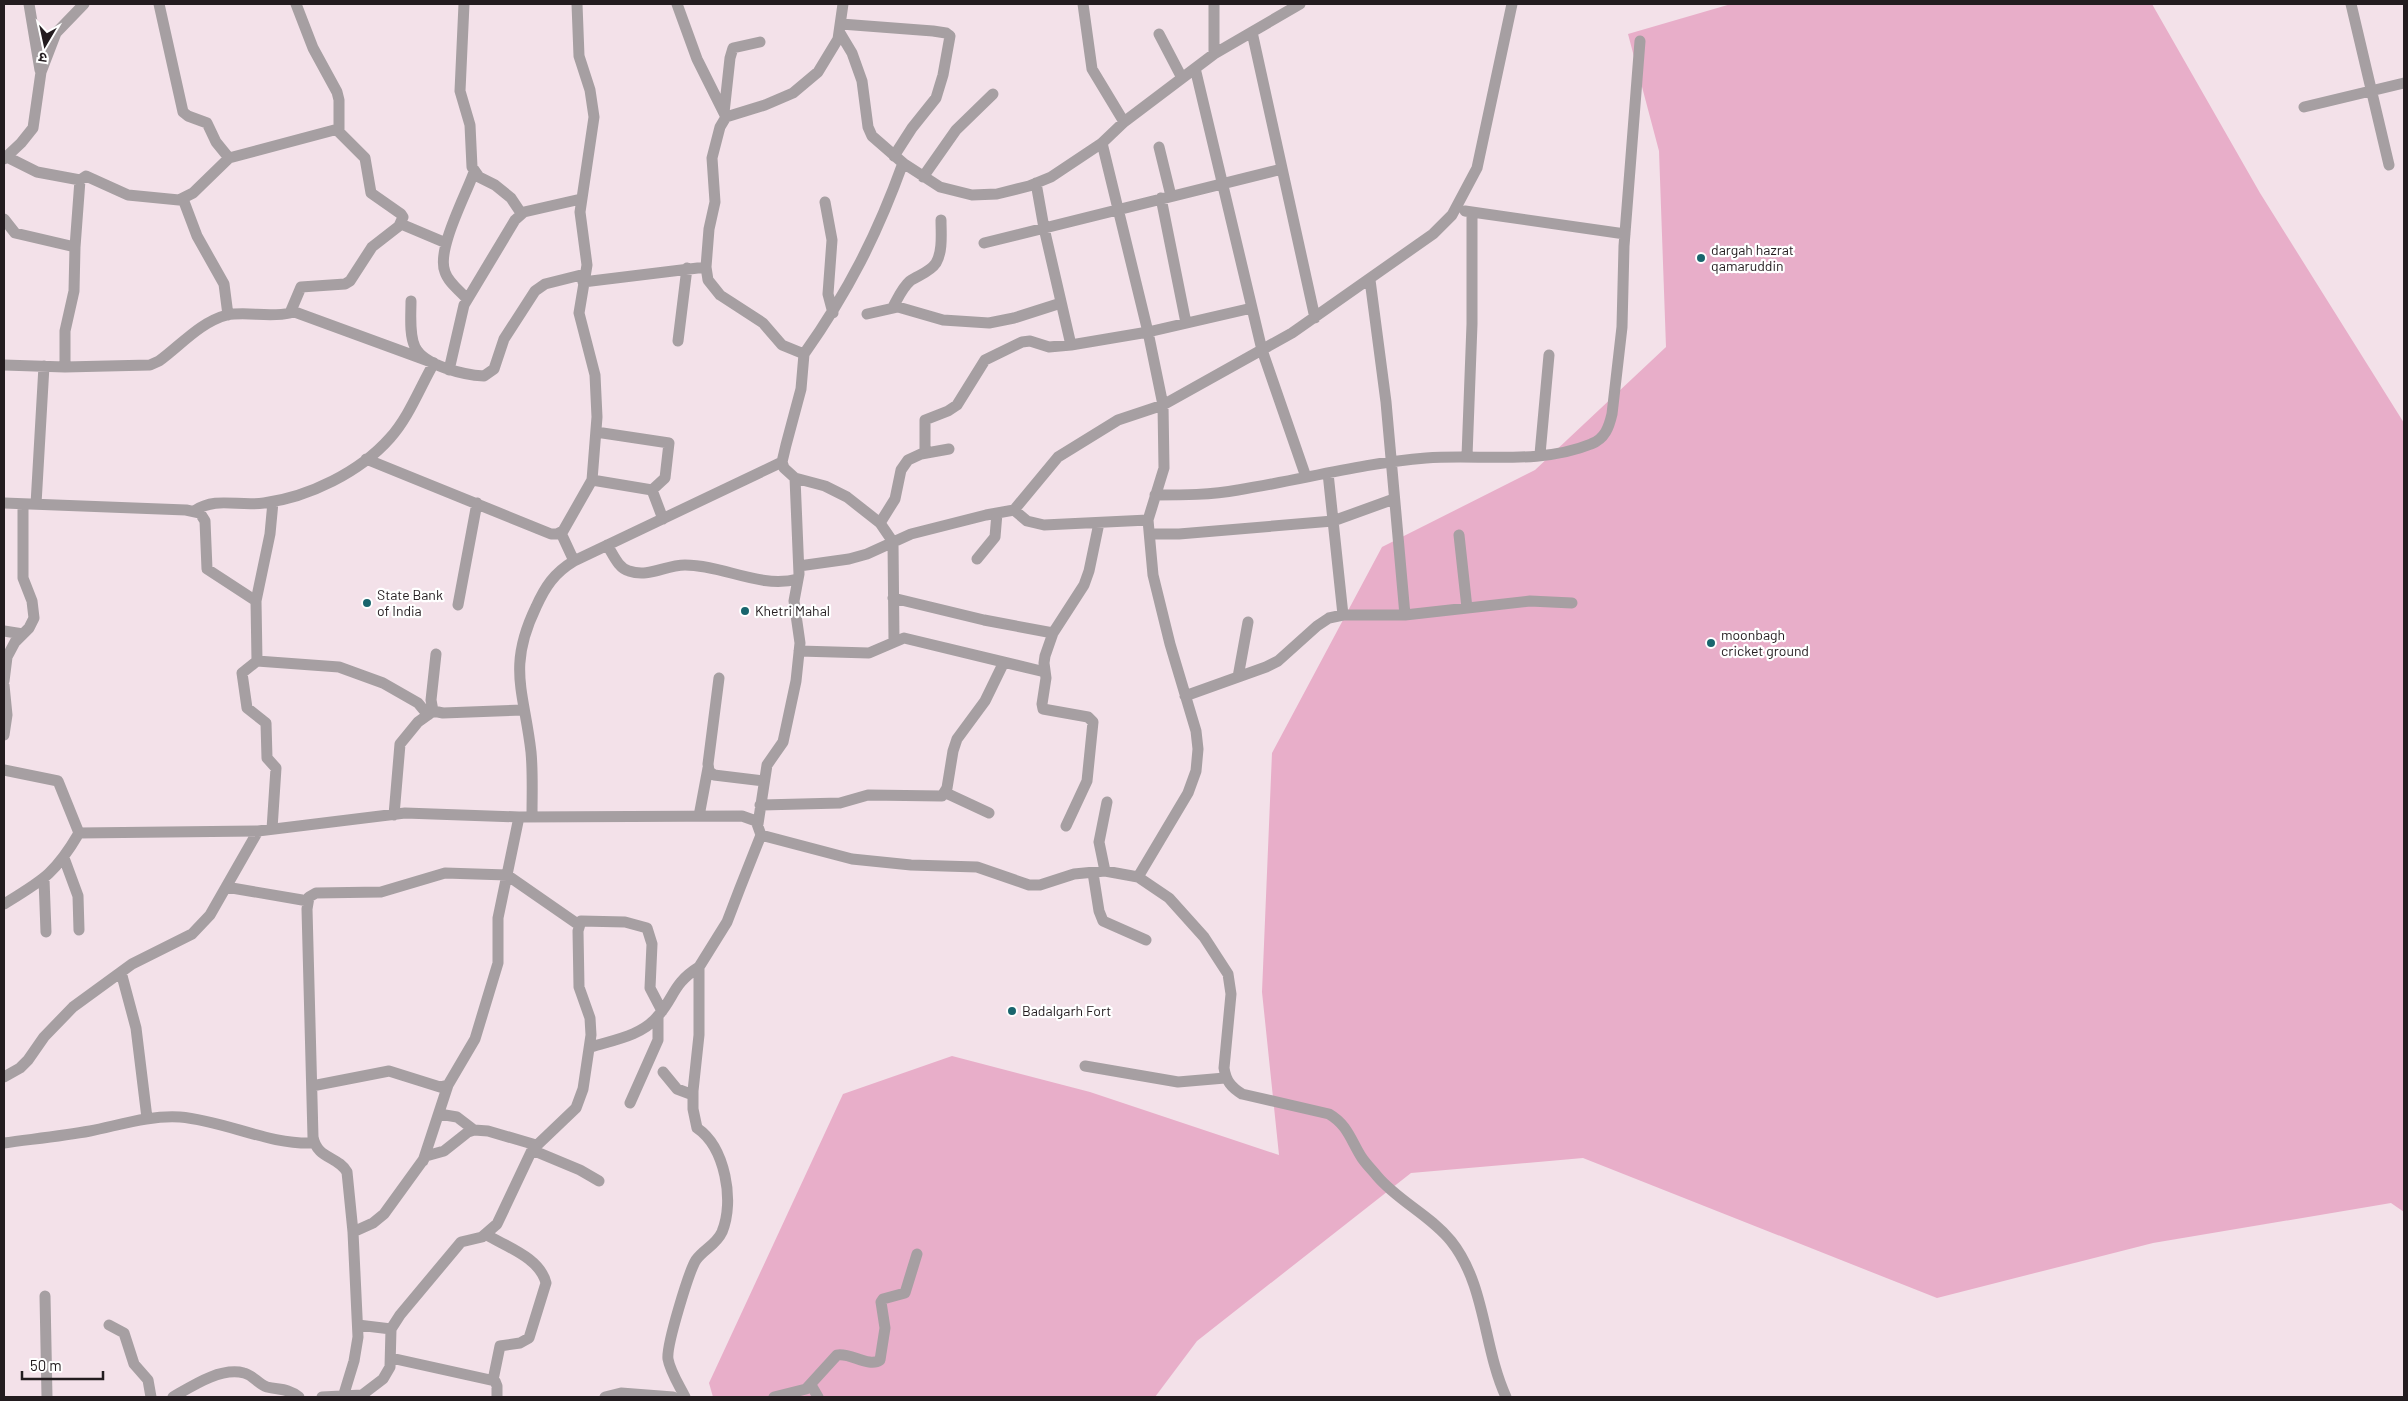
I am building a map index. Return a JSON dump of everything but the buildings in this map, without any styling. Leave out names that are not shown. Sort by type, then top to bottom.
[{"type":"street","points":[[29,4],[41,72]]},
{"type":"street","points":[[84,4],[56,33],[41,72],[32,128],[5,158],[37,172],[80,180],[86,176],[94,178],[119,193],[172,200],[182,199],[193,194],[229,158],[338,129]]},
{"type":"street","points":[[159,4],[183,112],[188,116],[206,122],[216,142],[229,158]]},
{"type":"street","points":[[292,311],[302,286],[336,285],[350,281],[372,247],[401,224],[403,220],[401,214],[371,193],[362,154],[340,135],[338,129],[339,100],[337,92],[313,48],[296,4]]},
{"type":"street","points":[[464,4],[460,90],[470,125],[471,160],[474,172],[446,243],[443,263],[444,271],[467,300]]},
{"type":"street","points":[[560,533],[592,480],[596,432],[595,375],[579,313],[587,255],[580,224],[581,199],[592,143],[594,117],[590,90],[580,56],[577,4]]},
{"type":"street","points":[[677,4],[697,59],[724,115]]},
{"type":"street","points":[[724,115],[765,105],[793,93],[818,72],[841,29],[843,4]]},
{"type":"street","points":[[1083,4],[1092,69],[1124,122]]},
{"type":"street","points":[[1214,4],[1214,54]]},
{"type":"street","points":[[841,29],[862,81],[869,132],[898,160],[940,187],[972,195],[997,194],[1051,177],[1102,143],[1124,122],[1214,54],[1252,32],[1287,7],[1300,4]]},
{"type":"street","points":[[799,566],[849,559],[867,554],[911,534],[1014,510],[1058,457],[1118,420],[1163,405],[1262,350],[1315,318],[1433,234],[1455,209],[1477,168],[1512,4]]},
{"type":"street","points":[[2351,4],[2389,165]]},
{"type":"street","points":[[841,29],[933,32],[946,33],[950,36],[943,75],[936,98],[912,128],[898,160],[870,246],[833,313],[804,354],[801,389],[782,462],[784,468],[795,478],[836,491],[880,523],[893,542],[894,641]]},
{"type":"street","points":[[1252,32],[1315,318]]},
{"type":"street","points":[[1159,34],[1182,78]]},
{"type":"street","points":[[1155,495],[1200,494],[1237,490],[1391,462],[1467,456],[1540,454],[1592,444],[1602,437],[1609,428],[1622,327],[1625,234],[1640,41]]},
{"type":"street","points":[[760,42],[736,46],[731,53],[724,115],[712,158],[715,202],[709,229],[706,267],[708,280],[720,295],[763,323],[782,345],[804,354]]},
{"type":"street","points":[[1195,68],[1262,350],[1306,477]]},
{"type":"street","points":[[2304,107],[2404,83]]},
{"type":"street","points":[[923,177],[956,130],[994,94]]},
{"type":"street","points":[[1102,143],[1148,332],[1163,405],[1164,468],[1148,520],[1153,575],[1196,731],[1196,771],[1188,793],[1138,877]]},
{"type":"street","points":[[1159,148],[1186,323]]},
{"type":"street","points":[[984,244],[1117,208],[1282,169]]},
{"type":"street","points":[[474,172],[503,191],[521,213]]},
{"type":"street","points":[[65,367],[64,331],[74,291],[80,180]]},
{"type":"street","points":[[1036,183],[1070,345]]},
{"type":"street","points":[[182,199],[197,236],[224,284],[228,315]]},
{"type":"street","points":[[449,370],[467,300],[521,213],[581,199]]},
{"type":"street","points":[[825,202],[832,240],[828,294],[833,313]]},
{"type":"street","points":[[1455,209],[1625,234]]},
{"type":"street","points":[[1467,456],[1472,324],[1472,212]]},
{"type":"street","points":[[4,219],[15,233],[76,247]]},
{"type":"street","points":[[893,307],[901,291],[936,263],[940,251],[941,220]]},
{"type":"street","points":[[401,224],[446,243]]},
{"type":"street","points":[[4,366],[150,365],[167,356],[207,324],[228,315],[284,314],[292,311],[449,370],[480,376],[491,373],[504,338],[535,291],[545,284],[584,278],[706,267]]},
{"type":"street","points":[[678,341],[687,268]]},
{"type":"street","points":[[1370,280],[1386,402],[1405,615]]},
{"type":"street","points":[[411,301],[414,346],[419,353],[434,363]]},
{"type":"street","points":[[868,314],[893,307],[912,310],[943,320],[989,322],[1014,318],[1061,303]]},
{"type":"street","points":[[925,453],[925,420],[948,411],[957,405],[985,360],[1025,341],[1045,346],[1070,345],[1148,332],[1252,308]]},
{"type":"street","points":[[1540,454],[1549,355]]},
{"type":"street","points":[[194,511],[210,503],[244,504],[273,502],[328,483],[366,459],[391,437],[434,363]]},
{"type":"street","points":[[36,504],[44,366]]},
{"type":"street","points":[[596,432],[669,443],[665,478],[652,490]]},
{"type":"street","points":[[880,523],[896,499],[903,465],[913,456],[949,450]]},
{"type":"street","points":[[366,459],[551,534],[560,533]]},
{"type":"street","points":[[532,816],[531,752],[523,710],[519,656],[526,628],[548,584],[555,575],[574,561],[782,462]]},
{"type":"street","points":[[1328,473],[1343,615]]},
{"type":"street","points":[[591,1047],[630,1035],[646,1027],[660,1013],[680,980],[699,967],[727,922],[759,830],[760,805],[768,762],[780,748],[786,733],[796,681],[799,631],[794,601],[799,566],[795,478]]},
{"type":"street","points":[[592,480],[652,490]]},
{"type":"street","points":[[652,490],[663,519]]},
{"type":"street","points":[[1150,534],[1179,534],[1333,521],[1394,499]]},
{"type":"street","points":[[4,502],[194,511],[200,513],[205,521],[206,569],[256,601]]},
{"type":"street","points":[[257,661],[256,601],[270,534],[273,502]]},
{"type":"street","points":[[458,605],[477,503]]},
{"type":"street","points":[[4,681],[7,657],[15,642],[31,623],[34,611],[24,578],[22,504]]},
{"type":"street","points":[[1014,510],[1027,521],[1044,525],[1148,520]]},
{"type":"street","points":[[977,559],[995,537],[997,513]]},
{"type":"street","points":[[1066,826],[1087,781],[1093,722],[1088,717],[1043,709],[1046,678],[1044,660],[1053,633],[1084,584],[1089,571],[1098,523]]},
{"type":"street","points":[[560,533],[574,561]]},
{"type":"street","points":[[1459,535],[1467,608]]},
{"type":"street","points":[[607,545],[619,565],[629,572],[650,573],[687,565],[769,582],[784,583],[798,579]]},
{"type":"street","points":[[893,598],[984,620],[1053,633]]},
{"type":"street","points":[[1185,696],[1278,661],[1317,626],[1329,618],[1343,615],[1405,615],[1530,601],[1572,603]]},
{"type":"street","points":[[1238,677],[1248,622]]},
{"type":"street","points":[[4,631],[23,634]]},
{"type":"street","points":[[799,651],[869,653],[904,638],[1045,672]]},
{"type":"street","points":[[431,713],[436,654]]},
{"type":"street","points":[[272,829],[276,768],[267,758],[266,723],[247,708],[242,673],[257,661],[339,667],[383,684],[418,703],[431,713]]},
{"type":"street","points":[[946,793],[957,739],[985,701],[1004,662]]},
{"type":"street","points":[[699,816],[708,768],[719,678]]},
{"type":"street","points":[[4,685],[7,715],[4,735]]},
{"type":"street","points":[[394,814],[400,744],[418,722],[431,713],[523,710]]},
{"type":"street","points":[[708,768],[714,775],[764,782]]},
{"type":"street","points":[[4,770],[58,781],[79,833]]},
{"type":"street","points":[[760,805],[832,804],[868,795],[937,797],[946,793],[989,813]]},
{"type":"street","points":[[1105,871],[1099,842],[1107,802]]},
{"type":"street","points":[[79,833],[258,831],[394,814],[519,817],[742,816],[752,818],[759,830],[862,861],[977,867],[1029,885],[1040,885],[1074,874],[1105,871],[1138,877],[1169,898],[1204,937],[1228,974],[1231,994],[1224,1068],[1225,1078],[1232,1087],[1242,1094],[1329,1114],[1336,1118],[1348,1129],[1362,1158],[1380,1179],[1432,1221],[1451,1242],[1464,1264],[1478,1295],[1494,1367],[1506,1397]]},
{"type":"street","points":[[422,1162],[448,1085],[475,1039],[486,1008],[498,963],[498,918],[519,817]]},
{"type":"street","points":[[4,1077],[16,1071],[28,1060],[44,1037],[73,1007],[132,964],[192,934],[210,915],[258,831]]},
{"type":"street","points":[[4,904],[44,879],[64,858],[79,833]]},
{"type":"street","points":[[64,858],[78,896],[79,930]]},
{"type":"street","points":[[342,1397],[357,1348],[358,1325],[353,1232],[347,1172],[342,1166],[322,1155],[314,1143],[308,901],[316,893],[381,892],[445,873],[507,875],[579,925]]},
{"type":"street","points":[[1093,873],[1099,911],[1103,921],[1146,940]]},
{"type":"street","points":[[44,879],[46,932]]},
{"type":"street","points":[[226,887],[308,901]]},
{"type":"street","points":[[322,1397],[368,1395],[387,1374],[391,1358],[391,1329],[400,1315],[461,1242],[487,1235],[503,1215],[534,1148],[576,1108],[583,1090],[591,1047],[590,1018],[580,987],[579,925],[582,921],[589,919],[636,923],[647,928],[652,944],[650,988],[660,1013],[658,1040],[630,1104]]},
{"type":"street","points":[[684,1397],[668,1358],[672,1334],[696,1261],[714,1244],[723,1230],[727,1200],[727,1179],[715,1147],[707,1134],[697,1128],[692,1109],[699,1035],[699,967]]},
{"type":"street","points":[[121,972],[132,1010],[140,1051],[147,1118]]},
{"type":"street","points":[[1085,1066],[1178,1082],[1225,1078]]},
{"type":"street","points":[[312,1086],[389,1072],[440,1087],[448,1085]]},
{"type":"street","points":[[663,1072],[677,1089],[693,1095]]},
{"type":"street","points":[[439,1114],[458,1117],[474,1130]]},
{"type":"street","points":[[4,1143],[89,1131],[147,1118],[170,1117],[197,1119],[284,1142],[314,1143]]},
{"type":"street","points":[[353,1232],[373,1223],[384,1214],[428,1155],[441,1152],[474,1130],[488,1130],[534,1148],[599,1181]]},
{"type":"street","points":[[487,1235],[534,1263],[544,1276],[546,1283],[528,1338],[520,1343],[500,1346],[493,1380]]},
{"type":"street","points":[[774,1397],[802,1390],[811,1385],[837,1355],[846,1354],[873,1362],[880,1360],[885,1328],[881,1302],[883,1299],[905,1293],[917,1254]]},
{"type":"street","points":[[45,1296],[47,1397]]},
{"type":"street","points":[[109,1325],[124,1333],[134,1364],[148,1380],[151,1397]]},
{"type":"street","points":[[358,1325],[391,1329]]},
{"type":"street","points":[[391,1358],[493,1380],[497,1384],[497,1397]]},
{"type":"street","points":[[173,1397],[191,1386],[217,1375],[238,1372],[251,1376],[264,1386],[288,1390],[299,1397]]},
{"type":"street","points":[[811,1385],[818,1397]]},
{"type":"street","points":[[605,1397],[621,1393],[673,1397]]},
{"type":"shaded area","points":[[1731,4],[2152,4],[2260,193],[2404,423],[2404,1212],[2391,1203],[2153,1243],[1937,1298],[1583,1158],[1411,1173],[1197,1341],[1155,1397],[713,1397],[709,1383],[843,1094],[952,1056],[1090,1092],[1279,1155],[1262,992],[1272,753],[1382,547],[1535,470],[1666,347],[1659,151],[1628,34]]},
{"type":"place","name":"dargah hazrat qamaruddin","points":[[1701,258]]},
{"type":"place","name":"State Bank of India","points":[[367,603]]},
{"type":"place","name":"Khetri Mahal","points":[[745,611]]},
{"type":"place","name":"moonbagh cricket ground","points":[[1711,643]]},
{"type":"place","name":"Badalgarh Fort","points":[[1012,1011]]}]
